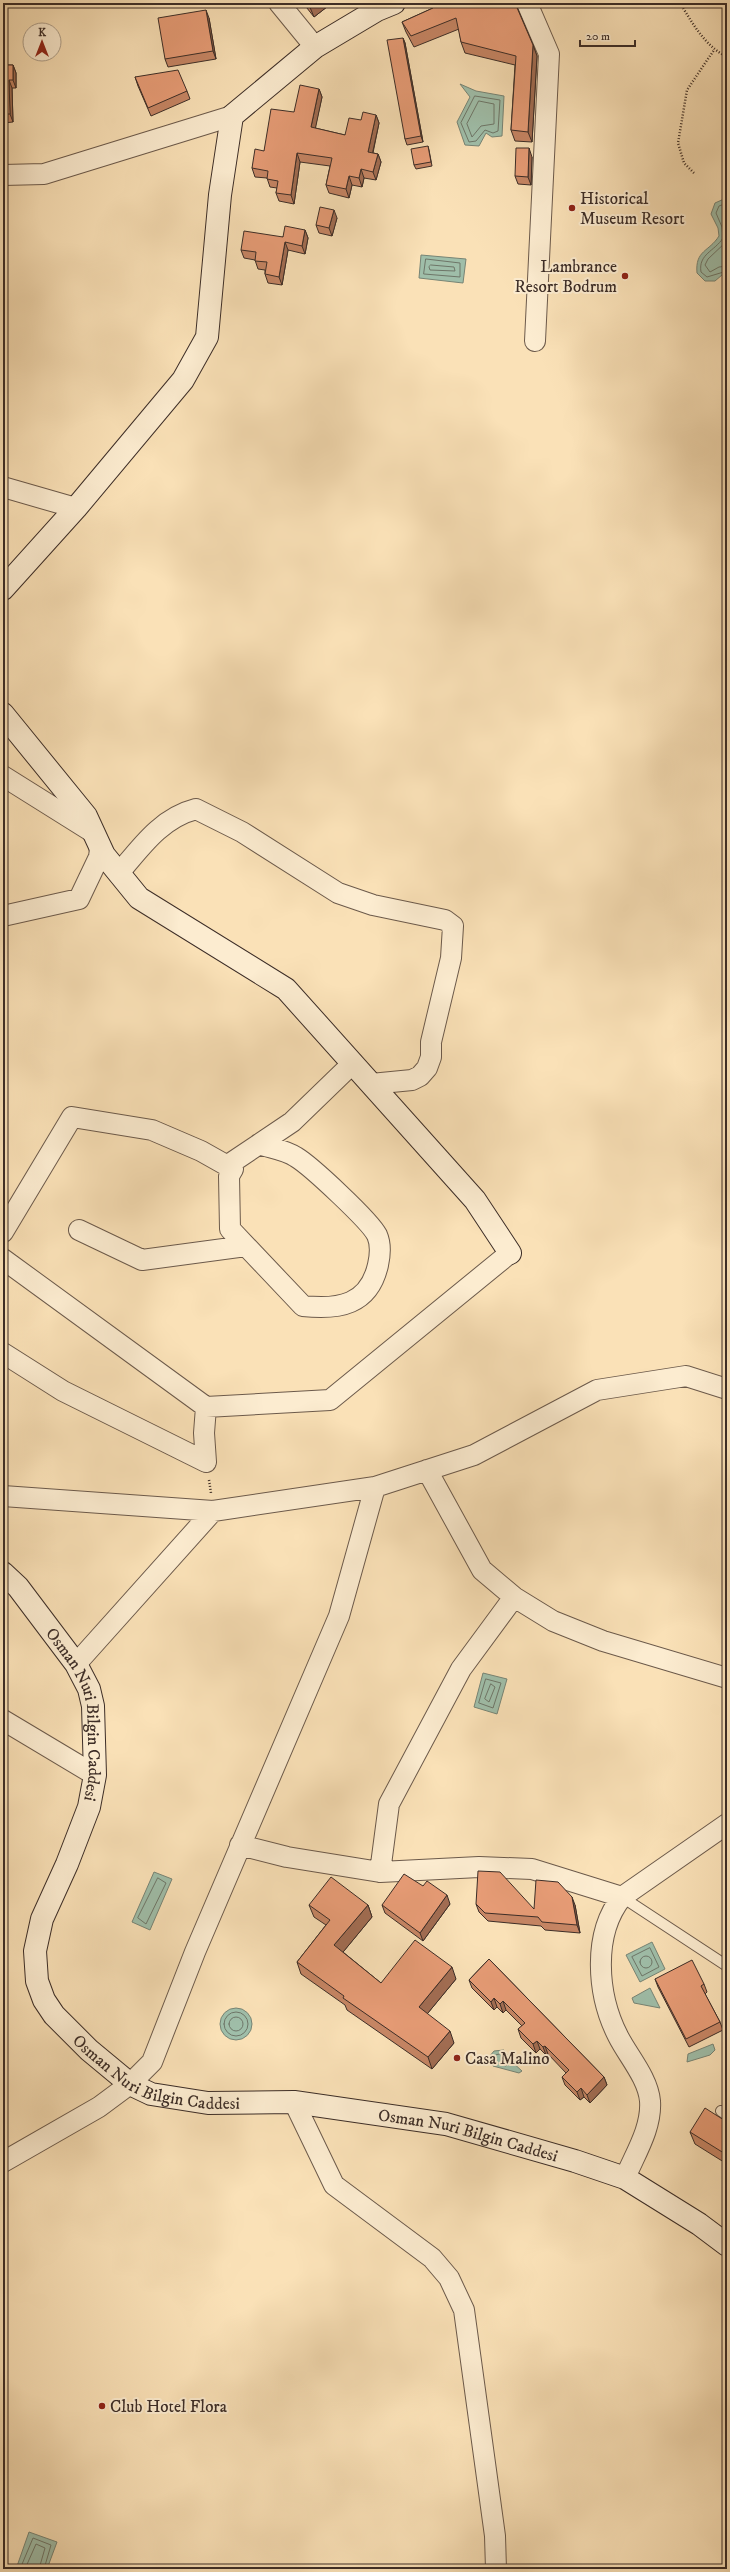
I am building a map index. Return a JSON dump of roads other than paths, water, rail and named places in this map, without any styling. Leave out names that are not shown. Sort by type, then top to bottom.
[{"type":"street","points":[[279,3],[315,46]]},
{"type":"street","points":[[3,175],[44,174],[232,116],[315,46],[377,10],[394,3]]},
{"type":"street","points":[[527,3],[549,54],[535,341]]},
{"type":"street","points":[[3,589],[76,508],[183,380],[207,337],[220,195],[232,116]]},
{"type":"street","points":[[3,486],[76,508]]},
{"type":"street","points":[[3,714],[86,816],[97,840],[119,873],[139,898],[286,988],[475,1200],[510,1253],[330,1400],[206,1407],[3,1259]]},
{"type":"street","points":[[3,776],[97,840],[99,857],[79,899],[3,916]]},
{"type":"street","points":[[119,873],[153,834],[169,819],[196,809],[242,832],[338,893],[373,905],[445,920],[453,926],[451,958],[431,1042],[431,1057],[427,1068],[420,1076],[412,1080],[371,1084]]},
{"type":"street","points":[[259,1144],[296,1156],[367,1221],[377,1236],[380,1256],[376,1277],[367,1292],[337,1308],[303,1306],[230,1229],[229,1176],[233,1169],[231,1163],[259,1144],[292,1122],[353,1063]]},
{"type":"street","points":[[3,1232],[72,1117],[152,1130],[201,1151],[233,1169]]},
{"type":"street","points":[[80,1230],[142,1260],[246,1246]]},
{"type":"street","points":[[3,1353],[63,1391],[206,1462],[204,1433],[206,1407]]},
{"type":"street","points":[[3,1496],[213,1510],[375,1487],[474,1455],[597,1390],[686,1376],[727,1389]]},
{"type":"street","points":[[427,1470],[482,1570],[514,1597],[553,1621],[603,1641],[727,1678]]},
{"type":"street","points":[[3,2162],[99,2107],[130,2084],[152,2062],[160,2047],[195,1952],[339,1616],[375,1487]]},
{"type":"street","points":[[76,1664],[213,1510]]},
{"type":"street","name":"Osman Nuri Bilgin Caddesi","points":[[3,1573],[18,1587],[76,1664],[89,1689],[93,1706],[95,1775],[88,1807],[38,1932],[35,1951],[37,1981],[44,2000],[54,2015],[89,2050],[130,2084],[150,2094],[208,2103],[294,2102],[446,2124],[625,2178],[699,2224],[727,2245]]},
{"type":"street","points":[[380,1872],[389,1804],[460,1669],[514,1597]]},
{"type":"street","points":[[3,1720],[95,1775]]},
{"type":"street","points":[[625,2178],[649,2118],[650,2100],[646,2086],[617,2034],[604,1998],[603,1939],[613,1907],[622,1897],[727,1824]]},
{"type":"street","points":[[240,1845],[287,1857],[380,1872],[479,1867],[532,1869],[622,1897]]},
{"type":"street","points":[[294,2102],[334,2185],[432,2258],[450,2278],[464,2310],[495,2536],[496,2569]]},
{"type":"lane","points":[[622,1897],[727,1966]]},
{"type":"water","points":[[460,84],[476,91],[504,96],[502,136],[492,137],[486,133],[479,146],[465,145],[457,122],[470,97]]},
{"type":"water","points":[[727,199],[727,275],[722,275],[715,281],[705,281],[697,273],[698,260],[700,255],[719,236],[718,228],[711,214],[715,203]]},
{"type":"water","points":[[421,255],[466,259],[463,283],[419,278]]},
{"type":"water","points":[[483,1673],[507,1679],[497,1714],[474,1707]]},
{"type":"water","points":[[154,1872],[172,1879],[150,1930],[132,1922]]},
{"type":"water","points":[[652,1942],[665,1969],[640,1982],[626,1955]]},
{"type":"water","points":[[650,1988],[660,2008],[634,2003],[632,1998]]},
{"type":"water","points":[[233,2008],[239,2008],[249,2015],[252,2024],[251,2030],[245,2037],[239,2040],[233,2040],[223,2033],[220,2027],[220,2021],[227,2011]]},
{"type":"water","points":[[713,2044],[715,2050],[710,2055],[687,2062],[688,2054]]},
{"type":"water","points":[[504,2050],[511,2061],[522,2071],[519,2073],[493,2066],[489,2057],[494,2051]]},
{"type":"water","points":[[29,2532],[57,2542],[47,2569],[16,2569]]},
{"type":"place","name":"Historical Museum Resort","points":[[572,208]]},
{"type":"place","name":"Lambrance Resort Bodrum","points":[[625,276]]},
{"type":"place","name":"Casa Malino","points":[[457,2058]]},
{"type":"place","name":"Club Hotel Flora","points":[[102,2406]]}]
